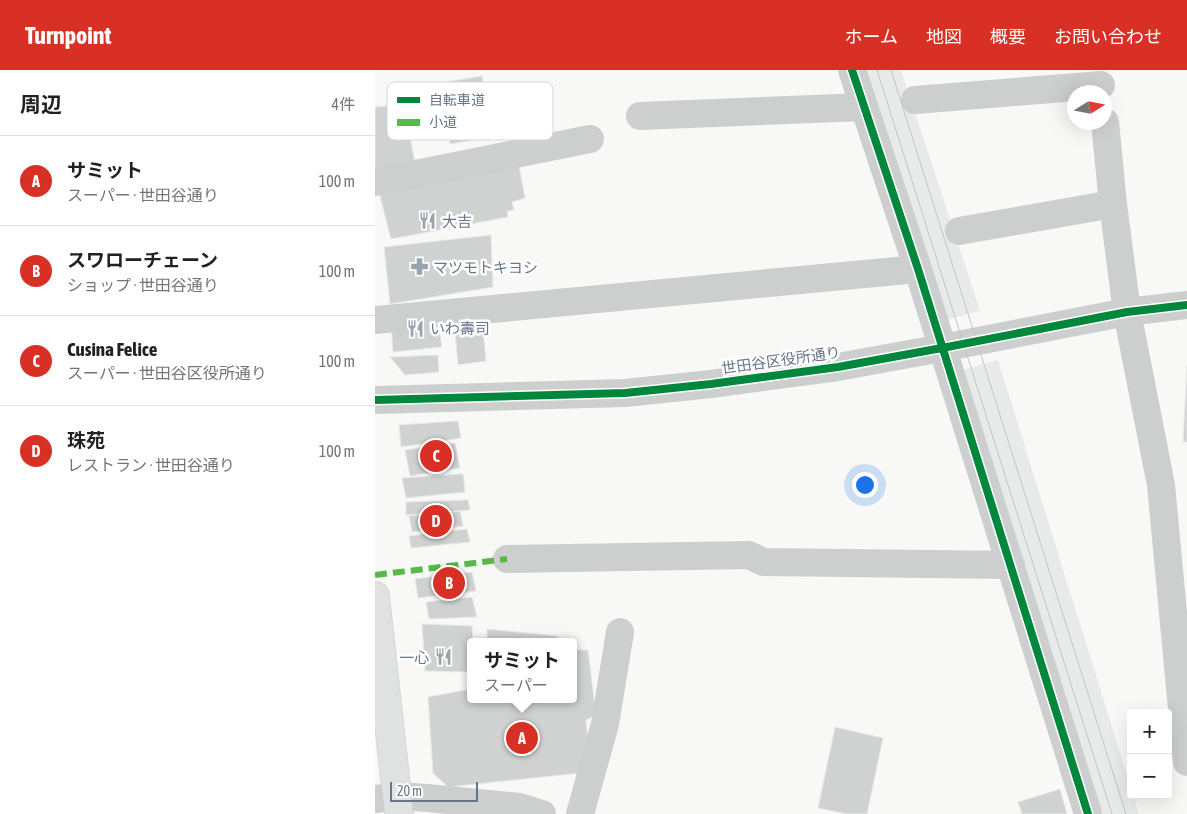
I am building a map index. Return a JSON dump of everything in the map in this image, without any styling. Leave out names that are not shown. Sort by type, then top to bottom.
[{"type":"main road","points":[[375,596],[391,803]]},
{"type":"street","points":[[852,70],[918,269],[1088,814]]},
{"type":"street","points":[[915,100],[1101,82]]},
{"type":"street","points":[[640,116],[864,107]]},
{"type":"street","points":[[1106,130],[1127,312],[1161,485],[1182,657],[1187,762]]},
{"type":"street","points":[[375,182],[590,139]]},
{"type":"street","points":[[959,231],[1113,204]]},
{"type":"street","points":[[375,320],[918,269]]},
{"type":"street","name":"世田谷区役所通り","points":[[375,400],[625,392],[711,384],[838,367],[1127,312],[1187,305]]},
{"type":"street","points":[[507,560],[749,555],[763,562],[1011,565]]},
{"type":"street","points":[[580,814],[605,724],[620,632]]},
{"type":"street","points":[[391,803],[520,807],[542,814]]},
{"type":"shaded area","points":[[863,70],[901,70],[980,311],[942,321]]},
{"type":"shaded area","points":[[998,360],[1127,775],[1127,799],[1134,799],[1139,814],[1097,814],[958,371]]},
{"type":"building","points":[[482,76],[483,82],[446,82]]},
{"type":"building","points":[[387,106],[387,140],[411,140],[415,163],[375,169],[375,107]]},
{"type":"building","points":[[449,140],[474,140],[450,144]]},
{"type":"building","points":[[519,166],[525,198],[512,202],[514,210],[507,211],[508,217],[391,239],[379,192]]},
{"type":"building","points":[[491,235],[493,287],[390,304],[384,247]]},
{"type":"building","points":[[437,318],[442,347],[393,352],[391,323]]},
{"type":"building","points":[[483,329],[486,361],[458,365],[455,332]]},
{"type":"building","points":[[438,355],[439,372],[405,375],[390,357]]},
{"type":"building","points":[[1187,365],[1187,442],[1183,442]]},
{"type":"building","points":[[458,421],[461,438],[401,447],[399,425]]},
{"type":"building","points":[[455,443],[460,468],[410,476],[405,450]]},
{"type":"building","points":[[463,474],[465,492],[406,498],[402,478]]},
{"type":"building","points":[[468,500],[470,510],[406,515],[406,502]]},
{"type":"building","points":[[460,511],[463,526],[412,532],[409,516]]},
{"type":"building","points":[[467,529],[470,542],[411,548],[409,536]]},
{"type":"building","points":[[472,572],[476,591],[418,598],[415,579]]},
{"type":"building","points":[[472,597],[477,617],[429,619],[426,602]]},
{"type":"building","points":[[422,624],[472,626],[473,638],[467,638],[467,672],[425,671]]},
{"type":"building","points":[[487,629],[557,636],[557,638],[487,638]]},
{"type":"building","points":[[577,650],[588,650],[596,715],[586,720],[589,753],[581,773],[448,787],[433,773],[428,697],[467,690],[467,703],[577,703]]},
{"type":"building","points":[[835,727],[883,738],[867,814],[847,814],[818,808]]},
{"type":"building","points":[[1060,789],[1067,814],[1022,814],[1018,802]]},
{"type":"tram line","points":[[877,70],[1112,814]]},
{"type":"tram line","points":[[891,70],[1126,814]]},
{"type":"marked path","points":[[375,575],[507,559]]},
{"type":"cycle path","points":[[852,70],[918,269],[1088,814]]},
{"type":"cycle path","points":[[375,400],[625,393],[711,384],[838,367],[1127,312],[1187,305]]},
{"type":"place","name":"大吉","points":[[428,221]]},
{"type":"place","name":"マツモトキヨシ","points":[[419,267]]},
{"type":"place","name":"いわ壽司","points":[[416,328]]},
{"type":"place","name":"Cusina Felice","points":[[436,456]]},
{"type":"place","name":"珠苑","points":[[436,521]]},
{"type":"place","name":"スワローチェーン","points":[[449,583]]},
{"type":"place","name":"一心","points":[[443,657]]},
{"type":"place","name":"サミット","points":[[522,738]]}]
